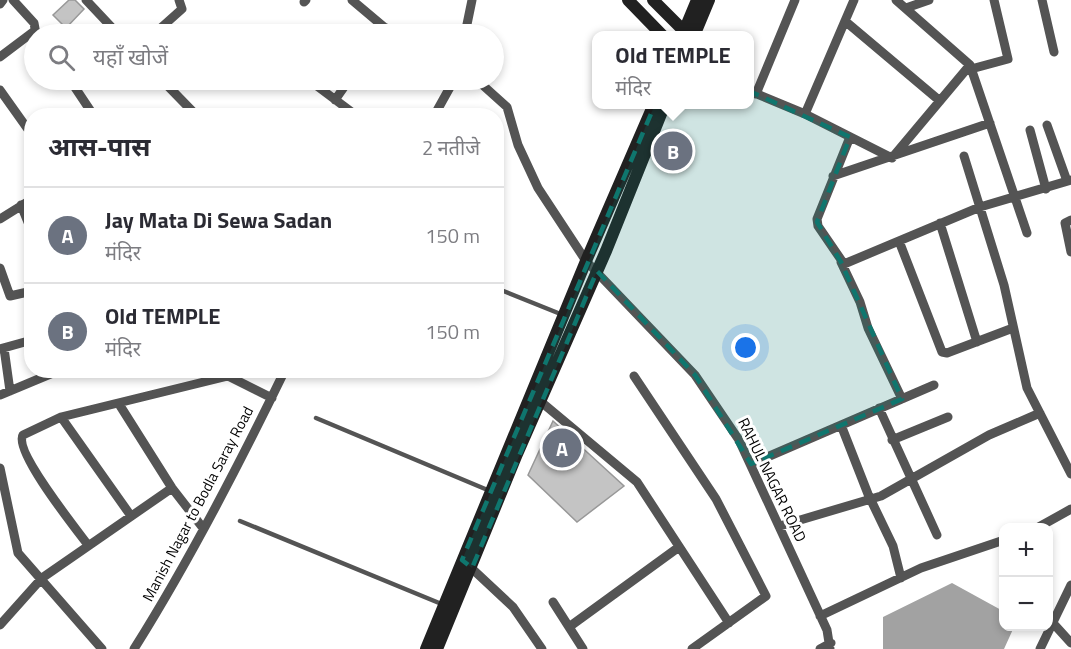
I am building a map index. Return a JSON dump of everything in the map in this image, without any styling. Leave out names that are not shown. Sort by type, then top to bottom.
[{"type":"main road","points":[[628,0],[658,31]]},
{"type":"main road","points":[[653,0],[683,31]]},
{"type":"main road","points":[[687,31],[697,0]]},
{"type":"main road","points":[[688,31],[709,0]]},
{"type":"main road","points":[[437,649],[490,491],[652,109]]},
{"type":"main road","points":[[426,649],[444,605],[467,564],[540,401],[597,271],[663,109]]},
{"type":"street","points":[[0,4],[3,0]]},
{"type":"street","points":[[13,0],[34,24]]},
{"type":"street","points":[[165,24],[182,9],[183,6],[179,0]]},
{"type":"street","points":[[352,0],[375,24]]},
{"type":"street","points":[[754,90],[795,0]]},
{"type":"street","points":[[805,114],[854,0]]},
{"type":"street","points":[[896,0],[971,67],[1027,233]]},
{"type":"street","points":[[906,8],[929,0]]},
{"type":"street","points":[[892,158],[971,67],[1008,59],[994,0]]},
{"type":"street","points":[[1041,0],[1054,52]]},
{"type":"street","points":[[467,24],[470,1]]},
{"type":"street","points":[[92,2],[108,24]]},
{"type":"street","points":[[845,21],[940,101]]},
{"type":"street","points":[[0,57],[24,40]]},
{"type":"street","points":[[0,90],[24,124]]},
{"type":"street","points":[[77,90],[89,108]]},
{"type":"street","points":[[172,90],[189,108]]},
{"type":"street","points":[[322,90],[346,108]]},
{"type":"street","points":[[335,100],[342,90]]},
{"type":"street","points":[[438,108],[448,90]]},
{"type":"street","name":"RAHUL NAGAR ROAD","points":[[489,90],[507,107],[518,145],[538,188],[586,261],[695,375],[739,440],[820,616],[830,646]]},
{"type":"street","points":[[754,92],[805,114],[892,158]]},
{"type":"street","points":[[833,176],[892,158],[990,123]]},
{"type":"street","points":[[841,262],[846,264],[980,207],[1046,189],[1069,180],[1047,125]]},
{"type":"street","points":[[1030,130],[1046,189]]},
{"type":"street","points":[[850,137],[817,221],[841,262],[860,302],[868,328],[902,399]]},
{"type":"street","points":[[964,156],[1013,328],[1027,388],[1071,474]]},
{"type":"street","points":[[0,219],[24,204]]},
{"type":"street","points":[[21,206],[24,213]]},
{"type":"street","points":[[1071,220],[1065,223],[1071,252]]},
{"type":"street","points":[[940,223],[977,342]]},
{"type":"street","points":[[899,241],[940,350],[947,353],[1013,328]]},
{"type":"street","points":[[0,268],[10,296],[24,293]]},
{"type":"street","points":[[24,342],[2,349],[5,393],[41,378]]},
{"type":"street","points":[[634,376],[716,499],[766,596],[692,649]]},
{"type":"street","points":[[88,545],[31,466],[21,443],[23,435],[60,417],[220,378]]},
{"type":"street","points":[[232,378],[272,398]]},
{"type":"street","name":"Manish Nagar to Bodla Saray Road","points":[[134,649],[167,596],[281,378]]},
{"type":"street","points":[[751,464],[934,385]]},
{"type":"street","points":[[540,401],[632,477],[729,622]]},
{"type":"street","points":[[119,404],[172,488],[203,528]]},
{"type":"street","points":[[879,408],[937,535]]},
{"type":"street","points":[[780,526],[870,500],[989,435],[1040,413]]},
{"type":"street","points":[[60,417],[131,516]]},
{"type":"street","points":[[892,440],[948,417]]},
{"type":"street","points":[[841,425],[870,500],[893,546],[901,578]]},
{"type":"street","points":[[0,468],[16,547],[102,649]]},
{"type":"street","points":[[0,626],[42,578],[172,488]]},
{"type":"street","points":[[1046,523],[1071,509]]},
{"type":"street","points":[[820,616],[921,568],[999,542]]},
{"type":"street","points":[[569,627],[680,547]]},
{"type":"street","points":[[467,564],[513,607],[542,649]]},
{"type":"street","points":[[1053,620],[1071,585]]},
{"type":"street","points":[[553,602],[583,649]]},
{"type":"street","points":[[1053,623],[1071,643]]},
{"type":"street","points":[[1040,649],[1048,631]]},
{"type":"street","points":[[820,649],[830,646]]},
{"type":"lane","points":[[504,291],[563,315]]},
{"type":"lane","points":[[316,418],[490,491]]},
{"type":"lane","points":[[240,521],[444,605]]},
{"type":"highlighted area","points":[[675,57],[850,137],[817,222],[841,262],[902,399],[751,464],[695,375],[597,271],[472,568],[462,560]]},
{"type":"shaded area","points":[[952,583],[999,609],[999,631],[1012,631],[1004,649],[883,649],[883,617]]},
{"type":"building","points":[[69,0],[75,0],[84,9],[70,24],[62,24],[53,15]]},
{"type":"building","points":[[553,421],[624,486],[577,522],[528,475]]},
{"type":"place","name":"Old TEMPLE","points":[[673,151]]},
{"type":"place","name":"Jay Mata Di Sewa Sadan","points":[[562,448]]}]
